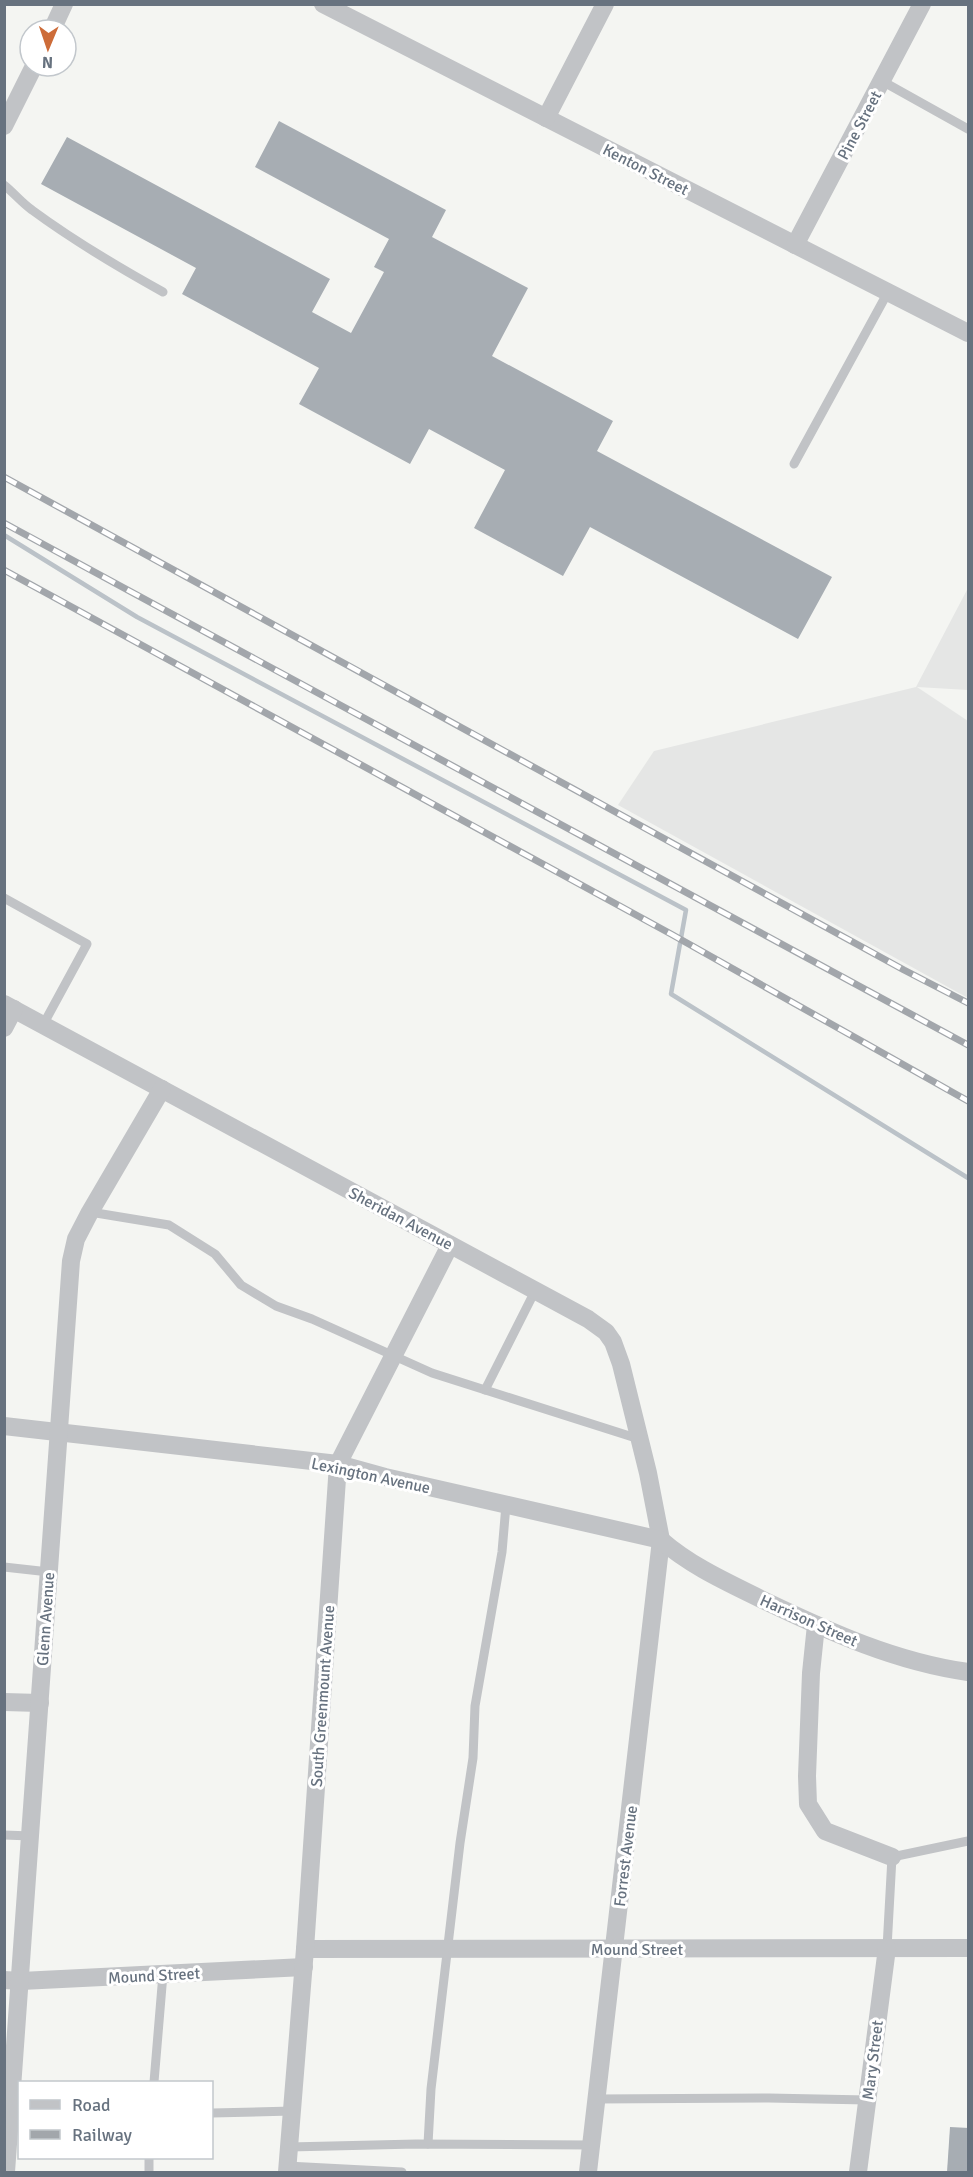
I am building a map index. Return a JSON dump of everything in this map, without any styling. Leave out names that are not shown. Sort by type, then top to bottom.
[{"type":"street","points":[[57,18],[64,4]]},
{"type":"street","name":"Kenton Street","points":[[323,4],[969,333]]},
{"type":"street","points":[[546,118],[605,4]]},
{"type":"street","name":"Pine Street","points":[[795,245],[922,4]]},
{"type":"street","points":[[4,126],[10,100],[26,78]]},
{"type":"street","points":[[4,1028],[9,1007]]},
{"type":"street","name":"Sheridan Avenue","points":[[9,1007],[588,1318],[606,1332],[613,1342],[621,1364],[662,1540]]},
{"type":"street","name":"Glenn Avenue","points":[[6,2172],[11,2119],[13,1981],[31,1836],[71,1261],[76,1239],[90,1212],[162,1089]]},
{"type":"street","name":"South Greenmount Avenue","points":[[287,2169],[338,1464],[450,1245]]},
{"type":"street","name":"Lexington Avenue","points":[[4,1426],[338,1464],[385,1478],[662,1540]]},
{"type":"street","name":"Harrison Street","points":[[662,1540],[693,1564],[718,1578],[816,1625],[904,1659],[969,1672]]},
{"type":"street","name":"Forrest Avenue","points":[[588,2172],[662,1540]]},
{"type":"street","points":[[816,1625],[811,1685],[808,1804],[825,1831],[892,1857]]},
{"type":"street","points":[[4,1702],[40,1703]]},
{"type":"street","name":"Mary Street","points":[[858,2172],[887,1948]]},
{"type":"street","name":"Mound Street","points":[[13,1981],[163,1974],[304,1958],[449,1949],[969,1948]]},
{"type":"lane","points":[[882,81],[969,129]]},
{"type":"lane","points":[[4,185],[30,208],[90,250],[163,292]]},
{"type":"lane","points":[[794,465],[888,292]]},
{"type":"lane","points":[[4,898],[87,944],[43,1025]]},
{"type":"lane","points":[[90,1212],[169,1225],[214,1254],[241,1285],[276,1306],[312,1319],[432,1373],[639,1439]]},
{"type":"lane","points":[[485,1390],[536,1290]]},
{"type":"lane","points":[[428,2144],[428,2117],[472,1758],[475,1706],[502,1552],[506,1505]]},
{"type":"lane","points":[[4,1567],[49,1572]]},
{"type":"lane","points":[[4,1835],[31,1836]]},
{"type":"lane","points":[[887,1948],[892,1857],[969,1840]]},
{"type":"lane","points":[[154,2081],[163,1974]]},
{"type":"lane","points":[[597,2099],[867,2100]]},
{"type":"lane","points":[[213,2113],[292,2110]]},
{"type":"lane","points":[[289,2147],[428,2144],[591,2145]]},
{"type":"lane","points":[[287,2169],[402,2172]]},
{"type":"shaded area","points":[[968,588],[968,690],[917,687],[968,721],[968,998],[618,805],[654,751],[916,687]]},
{"type":"building","points":[[279,121],[446,210],[432,237],[528,288],[492,356],[613,421],[597,451],[832,577],[798,639],[590,527],[563,576],[474,528],[505,470],[429,429],[410,464],[299,404],[319,368],[182,294],[196,268],[41,184],[67,137],[330,279],[312,312],[351,333],[384,272],[374,267],[389,239],[255,167]]},
{"type":"building","points":[[950,2127],[969,2128],[969,2172],[947,2172]]},
{"type":"waterway","points":[[4,535],[137,617],[686,910],[671,994],[968,1178]]},
{"type":"railway","points":[[4,477],[968,1003]]},
{"type":"railway","points":[[4,523],[968,1045]]},
{"type":"railway","points":[[4,570],[671,934],[968,1101]]}]
